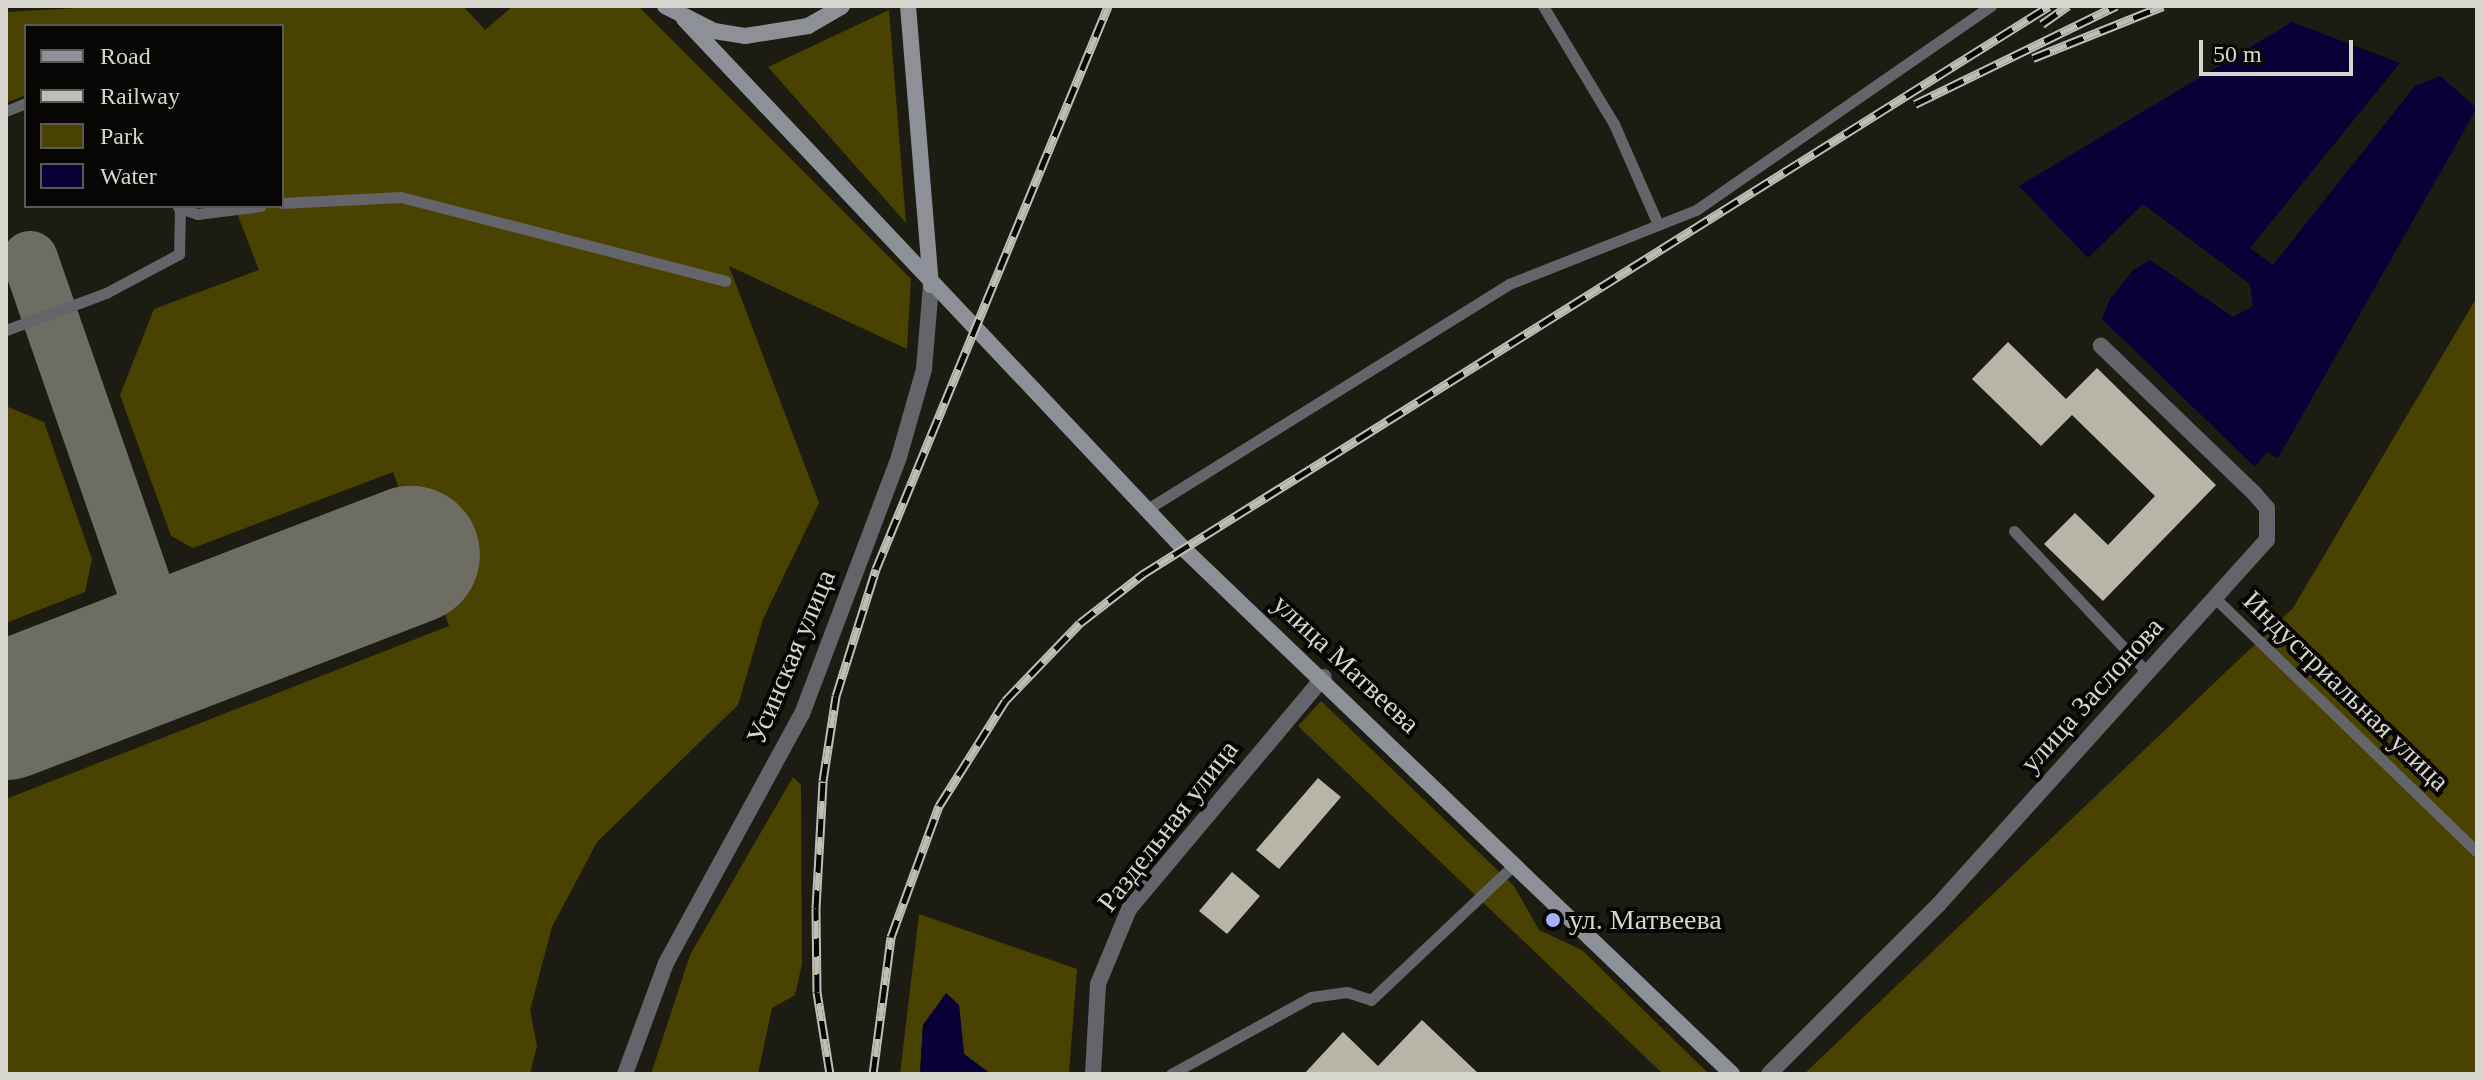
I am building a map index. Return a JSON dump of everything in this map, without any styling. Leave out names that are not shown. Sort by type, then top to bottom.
[{"type":"street","points":[[665,6],[684,19],[745,36],[778,34],[842,6]]},
{"type":"street","points":[[908,6],[931,285]]},
{"type":"street","name":"улица Матвеева","points":[[684,19],[1146,510],[1324,677],[1732,1074]]},
{"type":"street","name":"Усинская улица","points":[[625,1074],[666,963],[802,714],[899,457],[924,369],[931,285]]},
{"type":"street","name":"улица Заслонова","points":[[1769,1074],[1939,904],[2147,672],[2259,553],[2270,526],[2267,508],[2101,346]]},
{"type":"street","name":"Раздельная улица","points":[[1093,1074],[1098,984],[1129,909],[1324,677]]},
{"type":"lane","points":[[1544,6],[1614,124],[1658,224]]},
{"type":"lane","points":[[1146,510],[1465,309],[1545,267],[1658,224],[1730,189],[1991,6]]},
{"type":"lane","points":[[284,203],[401,197],[725,281]]},
{"type":"lane","points":[[6,330],[106,293],[179,254],[178,208]]},
{"type":"lane","points":[[2014,531],[2147,672]]},
{"type":"lane","name":"Индустриальная улица","points":[[2216,599],[2477,852]]},
{"type":"lane","points":[[1171,1074],[1311,997],[1347,992],[1371,1000],[1516,863]]},
{"type":"green space","points":[[113,6],[463,6],[485,30],[513,6],[638,6],[911,279],[907,349],[729,266],[819,503],[763,619],[738,705],[597,842],[552,927],[530,1010],[537,1046],[530,1074],[6,1074],[6,799],[449,626],[393,472],[193,548],[171,536],[120,395],[154,309],[259,270],[235,208],[284,208],[284,24],[24,24],[24,96],[6,103],[6,12]]},
{"type":"green space","points":[[889,10],[906,223],[768,67]]},
{"type":"green space","points":[[2477,297],[2477,1074],[1804,1074],[2293,608]]},
{"type":"green space","points":[[6,406],[44,422],[92,559],[85,592],[6,623]]},
{"type":"green space","points":[[1321,701],[1514,886],[1539,930],[1582,950],[1709,1074],[1663,1074],[1298,726]]},
{"type":"green space","points":[[793,777],[801,785],[802,964],[795,995],[772,1008],[758,1074],[651,1074],[690,955]]},
{"type":"green space","points":[[919,914],[1077,969],[1069,1074],[990,1074],[964,1054],[959,1005],[946,994],[923,1025],[920,1074],[900,1074]]},
{"type":"water","points":[[2292,22],[2400,63],[2250,248],[2273,265],[2415,86],[2440,76],[2477,108],[2278,458],[2267,452],[2255,467],[2102,319],[2110,299],[2133,270],[2150,260],[2233,317],[2253,306],[2250,284],[2143,204],[2088,258],[2019,186]]},
{"type":"water","points":[[946,993],[959,1005],[964,1054],[991,1074],[920,1074],[923,1025]]},
{"type":"building","points":[[2008,342],[2066,399],[2097,368],[2216,485],[2103,601],[2044,544],[2075,513],[2108,545],[2155,496],[2072,415],[2041,446],[1972,379]]},
{"type":"building","points":[[1318,778],[1341,797],[1279,869],[1256,850]]},
{"type":"building","points":[[1232,872],[1260,896],[1227,934],[1199,911]]},
{"type":"building","points":[[1422,1020],[1479,1074],[1304,1074],[1343,1032],[1378,1066]]},
{"type":"taxiway","points":[[30,259],[166,649]]},
{"type":"runway","points":[[6,711],[411,555]]},
{"type":"railway","points":[[830,1074],[817,992],[816,908],[823,781],[836,696],[876,569],[1108,6]]},
{"type":"railway","points":[[873,1074],[891,937],[939,806],[1005,701],[1080,623],[1143,574],[2049,6]]},
{"type":"railway","points":[[2042,24],[2068,6]]},
{"type":"railway","points":[[1915,104],[2116,6]]},
{"type":"railway","points":[[2033,58],[2163,6]]},
{"type":"place","name":"ул. Матвеева","points":[[1553,920]]}]
